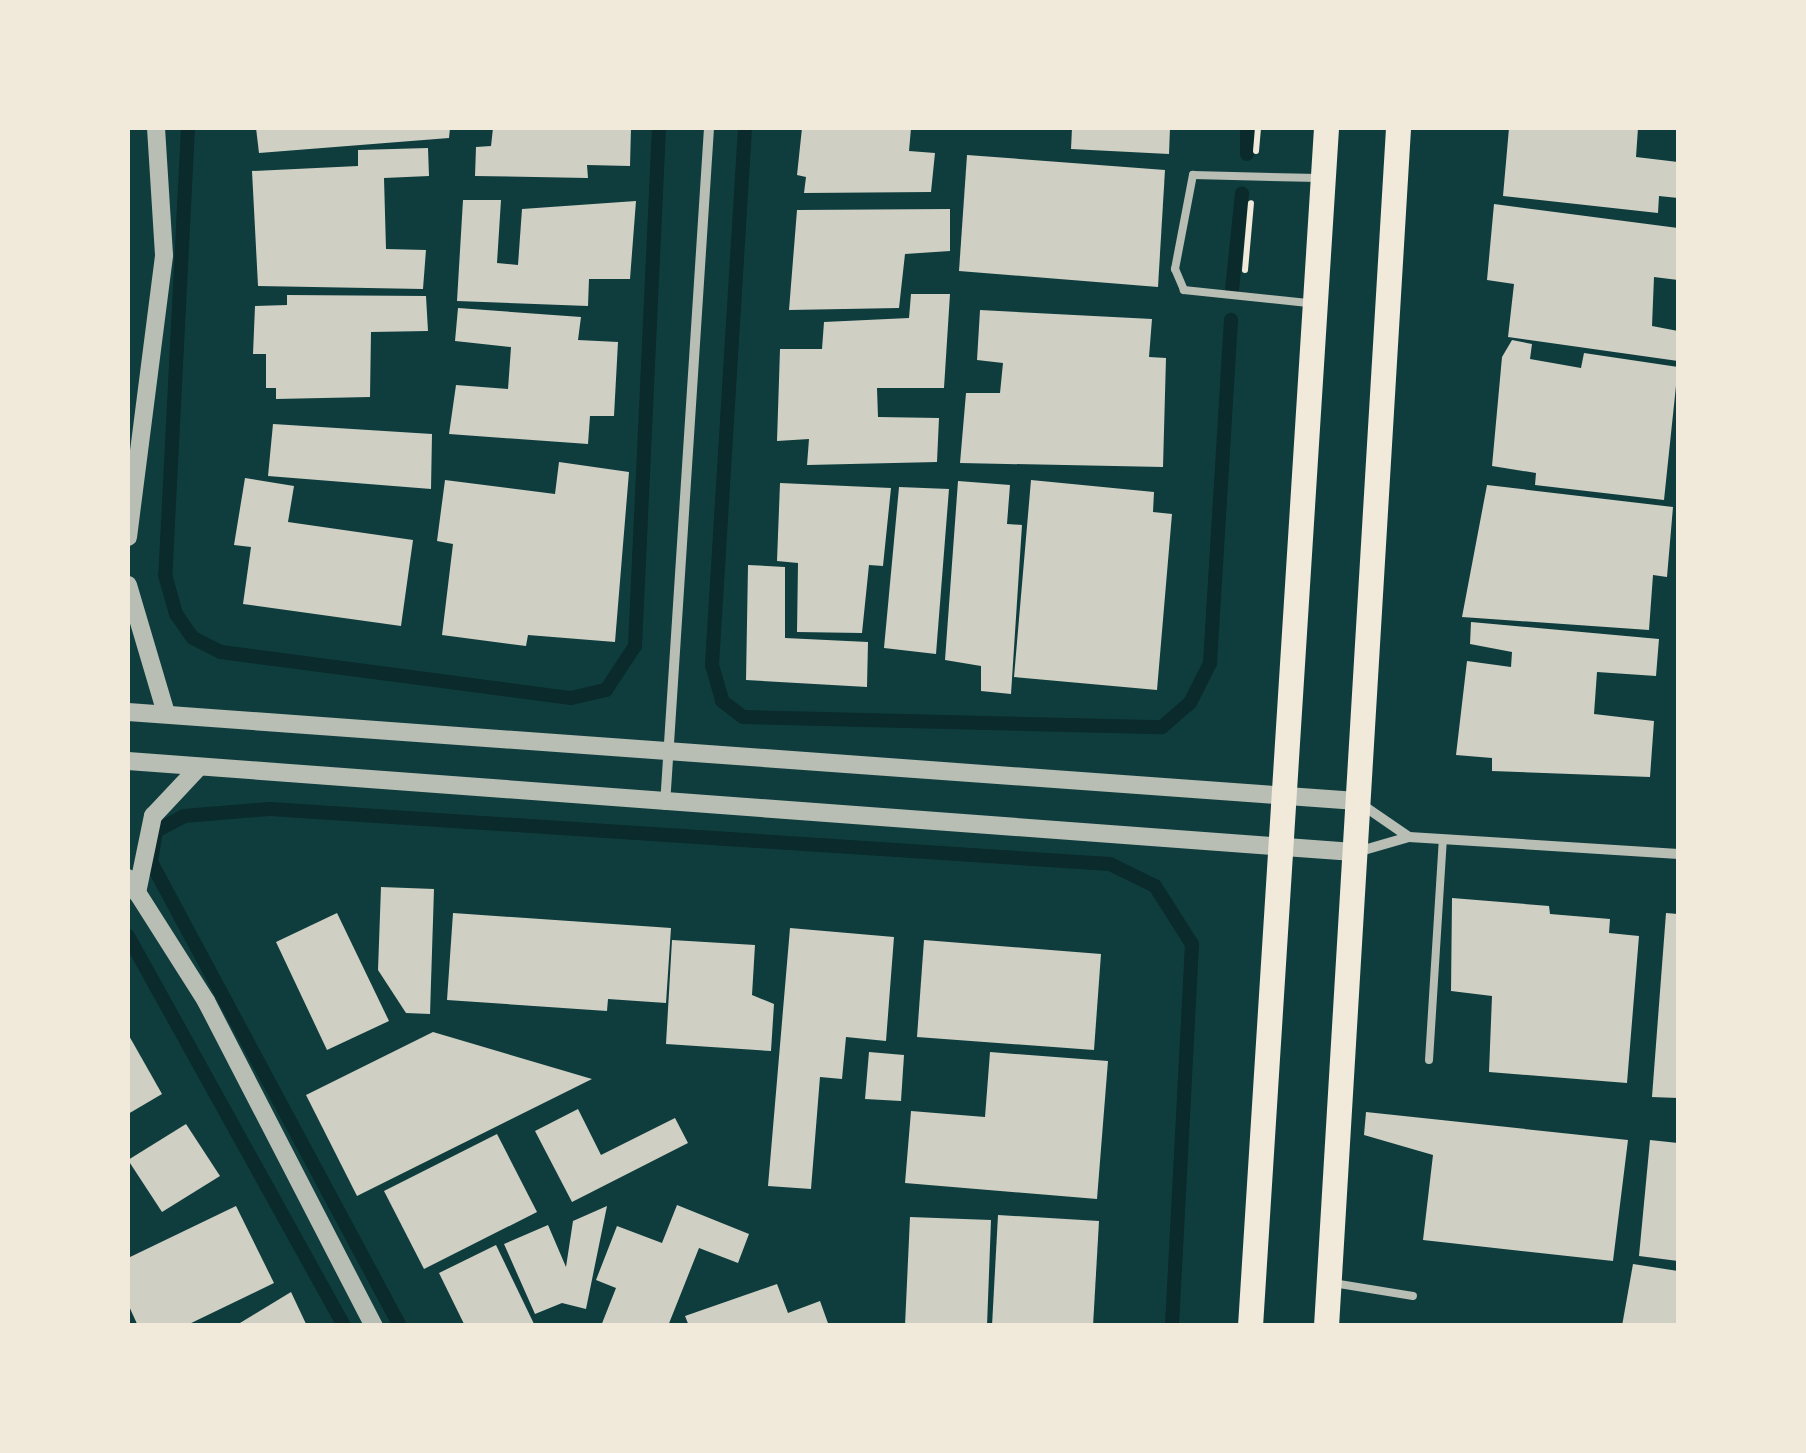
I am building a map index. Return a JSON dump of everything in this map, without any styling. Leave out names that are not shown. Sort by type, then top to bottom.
[{"type":"main road","points":[[1250,1326],[1280,798],[1326,128]]},
{"type":"main road","points":[[1326,1326],[1398,128]]},
{"type":"street","points":[[128,536],[164,256],[156,128]]},
{"type":"street","points":[[665,807],[709,128]]},
{"type":"street","points":[[128,584],[166,713]]},
{"type":"street","points":[[128,712],[1357,802],[1410,837]]},
{"type":"street","points":[[128,761],[665,807],[1278,849],[1354,852],[1410,837],[1678,854]]},
{"type":"street","points":[[198,768],[152,816],[132,885],[206,1001],[374,1326]]},
{"type":"lane","points":[[1315,304],[1184,290],[1175,269],[1193,176],[1322,178]]},
{"type":"lane","points":[[1429,1060],[1443,839]]},
{"type":"lane","points":[[1329,1282],[1413,1296]]},
{"type":"path","points":[[1242,296],[1258,128]]},
{"type":"building","points":[[256,128],[450,128],[449,138],[259,153]]},
{"type":"building","points":[[493,128],[631,128],[630,166],[587,165],[588,178],[475,176],[476,147],[491,146]]},
{"type":"building","points":[[802,128],[911,128],[909,151],[935,153],[931,192],[804,193],[806,177],[797,175]]},
{"type":"building","points":[[1072,128],[1170,128],[1169,154],[1071,149]]},
{"type":"building","points":[[1509,128],[1638,128],[1636,157],[1678,162],[1678,198],[1659,196],[1658,213],[1503,196]]},
{"type":"building","points":[[428,148],[429,176],[384,178],[386,249],[426,250],[423,289],[258,286],[252,171],[358,166],[358,150]]},
{"type":"building","points":[[967,155],[1165,170],[1158,287],[959,271]]},
{"type":"building","points":[[463,200],[501,200],[497,263],[518,265],[522,209],[636,201],[630,279],[589,279],[588,306],[457,301]]},
{"type":"building","points":[[1494,204],[1678,228],[1678,280],[1654,277],[1652,326],[1678,331],[1678,361],[1508,337],[1514,284],[1487,280]]},
{"type":"building","points":[[950,209],[950,251],[905,254],[899,308],[789,310],[797,210]]},
{"type":"building","points":[[911,294],[950,294],[944,388],[877,388],[878,417],[939,418],[937,462],[807,465],[809,439],[777,441],[780,349],[822,349],[824,322],[909,318]]},
{"type":"building","points":[[287,295],[426,296],[428,331],[371,332],[370,397],[276,399],[276,388],[266,388],[266,354],[253,354],[255,306],[287,305]]},
{"type":"building","points":[[458,308],[581,317],[578,340],[618,342],[614,416],[590,416],[588,444],[449,434],[456,385],[508,389],[511,347],[455,341]]},
{"type":"building","points":[[980,310],[1152,319],[1149,357],[1166,358],[1163,467],[960,463],[966,393],[1000,393],[1003,363],[977,360]]},
{"type":"building","points":[[1512,340],[1532,344],[1530,359],[1581,368],[1584,353],[1678,367],[1664,500],[1535,485],[1536,473],[1492,466],[1502,357]]},
{"type":"building","points":[[273,424],[432,434],[431,489],[268,476]]},
{"type":"building","points":[[559,462],[629,472],[615,642],[528,635],[526,646],[442,635],[453,544],[437,541],[445,480],[555,494]]},
{"type":"building","points":[[245,478],[294,486],[288,522],[413,540],[401,626],[243,604],[251,547],[234,545]]},
{"type":"building","points":[[1031,480],[1154,492],[1153,512],[1172,514],[1157,690],[1014,677]]},
{"type":"building","points":[[958,481],[1010,485],[1007,524],[1022,525],[1011,694],[981,691],[981,666],[945,660]]},
{"type":"building","points":[[780,483],[891,488],[883,566],[869,565],[862,633],[797,632],[798,563],[777,561]]},
{"type":"building","points":[[1487,485],[1673,507],[1667,577],[1653,575],[1649,630],[1462,617]]},
{"type":"building","points":[[899,487],[949,489],[936,654],[884,648]]},
{"type":"building","points":[[748,565],[785,567],[785,638],[868,642],[867,687],[746,680]]},
{"type":"building","points":[[1471,622],[1659,639],[1656,676],[1597,672],[1594,714],[1654,721],[1650,777],[1492,771],[1492,758],[1456,755],[1467,661],[1511,667],[1512,652],[1470,644]]},
{"type":"building","points":[[381,887],[434,889],[430,1014],[406,1013],[378,970]]},
{"type":"building","points":[[1452,898],[1549,906],[1550,914],[1610,919],[1609,933],[1639,936],[1627,1083],[1489,1072],[1492,996],[1451,991]]},
{"type":"building","points":[[337,913],[389,1021],[327,1050],[276,942]]},
{"type":"building","points":[[453,913],[671,928],[666,1003],[608,999],[607,1011],[447,1000]]},
{"type":"building","points":[[1666,913],[1678,914],[1678,1098],[1652,1097]]},
{"type":"building","points":[[790,928],[894,937],[886,1041],[846,1037],[842,1079],[820,1077],[811,1189],[768,1186]]},
{"type":"building","points":[[672,940],[755,945],[752,995],[774,1004],[771,1051],[666,1044]]},
{"type":"building","points":[[924,940],[1101,954],[1094,1050],[917,1037]]},
{"type":"building","points":[[433,1032],[592,1079],[357,1196],[306,1095]]},
{"type":"building","points":[[128,1034],[162,1094],[128,1114]]},
{"type":"building","points":[[869,1052],[904,1055],[901,1101],[865,1099]]},
{"type":"building","points":[[990,1052],[1108,1061],[1097,1199],[905,1183],[911,1111],[985,1117]]},
{"type":"building","points":[[578,1109],[601,1155],[675,1118],[688,1143],[572,1202],[535,1131]]},
{"type":"building","points":[[1366,1112],[1628,1140],[1613,1261],[1423,1240],[1433,1155],[1364,1135]]},
{"type":"building","points":[[186,1124],[220,1176],[162,1212],[128,1160]]},
{"type":"building","points":[[497,1134],[537,1212],[424,1269],[384,1191]]},
{"type":"building","points":[[1650,1140],[1678,1143],[1678,1261],[1639,1256]]},
{"type":"building","points":[[677,1205],[749,1234],[738,1263],[699,1248],[668,1326],[601,1326],[616,1288],[596,1280],[617,1226],[662,1243]]},
{"type":"building","points":[[236,1206],[274,1283],[185,1326],[138,1326],[128,1304],[128,1258]]},
{"type":"building","points":[[607,1206],[586,1309],[562,1303],[535,1314],[504,1244],[548,1225],[566,1267],[573,1221]]},
{"type":"building","points":[[998,1215],[1099,1221],[1093,1326],[992,1326]]},
{"type":"building","points":[[910,1217],[991,1220],[987,1326],[905,1326]]},
{"type":"building","points":[[496,1245],[535,1326],[465,1326],[439,1273]]},
{"type":"building","points":[[1633,1264],[1678,1271],[1678,1326],[1622,1326]]},
{"type":"building","points":[[777,1284],[788,1313],[820,1301],[829,1326],[689,1326],[685,1316]]},
{"type":"building","points":[[291,1292],[307,1326],[235,1326]]},
{"type":"waterway","points":[[188,128],[165,575],[176,614],[193,638],[221,652],[571,698],[606,690],[635,646],[659,128]]},
{"type":"waterway","points":[[745,128],[712,665],[722,701],[743,717],[1162,727],[1190,703],[1210,663],[1231,320]]},
{"type":"waterway","points":[[1247,128],[1247,154]]},
{"type":"waterway","points":[[1232,290],[1242,194]]},
{"type":"waterway","points":[[400,1326],[151,862],[156,831],[184,816],[270,809],[1110,864],[1155,886],[1192,944],[1172,1326]]},
{"type":"waterway","points":[[128,936],[344,1326]]}]
